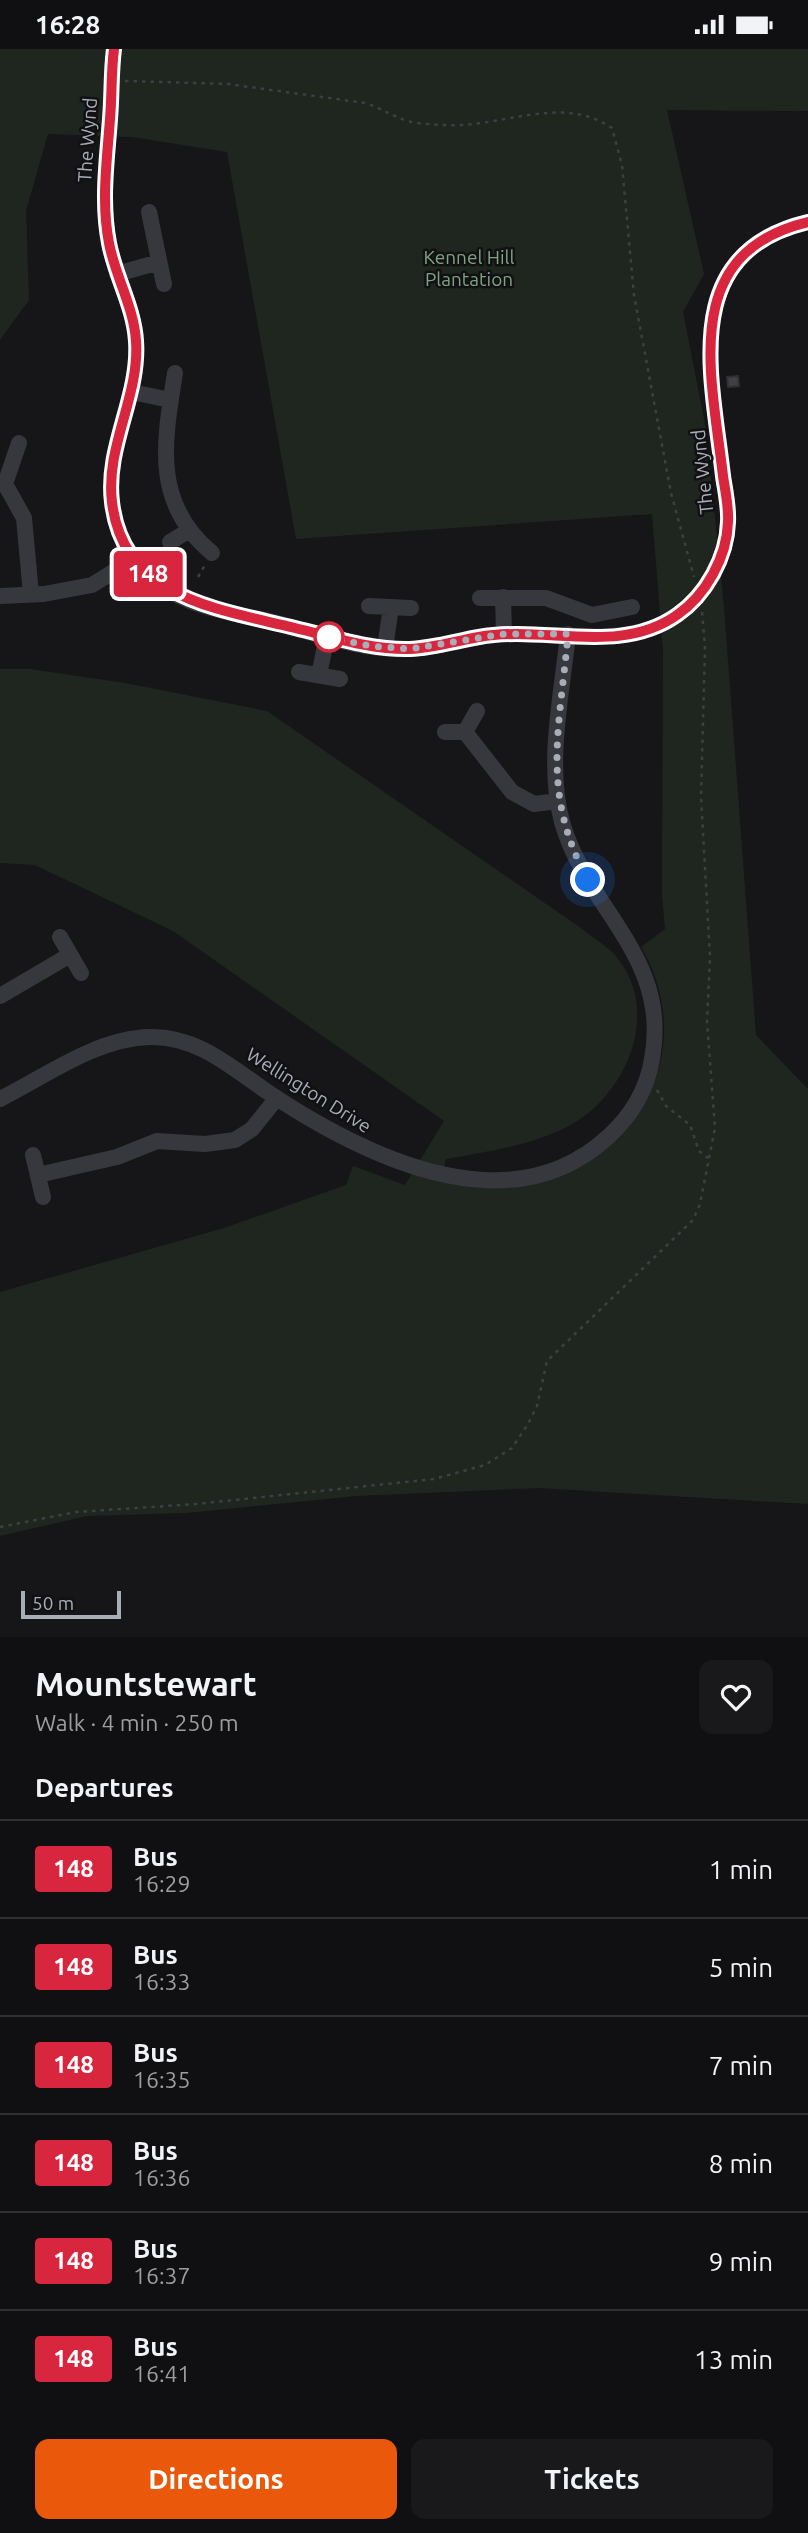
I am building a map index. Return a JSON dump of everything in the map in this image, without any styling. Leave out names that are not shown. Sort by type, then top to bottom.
[{"type":"street","name":"The Wynd","points":[[114,49],[104,203],[117,274],[136,335],[137,363],[111,479],[116,525],[134,559],[151,578],[187,600],[327,636],[385,648],[433,646],[504,634],[630,636],[656,628],[680,613],[709,581],[718,564],[729,523],[708,342],[714,305],[725,278],[740,258],[762,239],[786,227],[808,222]]},
{"type":"street","points":[[149,212],[164,283]]},
{"type":"street","points":[[117,274],[159,262]]},
{"type":"street","points":[[175,373],[165,453],[166,476],[175,505],[188,531],[212,553]]},
{"type":"street","points":[[132,392],[170,400]]},
{"type":"street","points":[[19,443],[3,484],[24,518],[31,594]]},
{"type":"street","points":[[170,542],[188,531]]},
{"type":"street","points":[[0,596],[92,585],[134,559]]},
{"type":"street","points":[[503,597],[504,634]]},
{"type":"street","points":[[481,599],[546,598],[592,615],[632,607]]},
{"type":"street","points":[[369,606],[411,608]]},
{"type":"street","points":[[385,648],[390,607]]},
{"type":"street","name":"Wellington Drive","points":[[0,1099],[106,1045],[152,1037],[180,1040],[203,1048],[276,1098],[359,1148],[436,1173],[490,1180],[530,1176],[589,1152],[620,1126],[637,1103],[648,1078],[656,1041],[655,1013],[649,982],[578,861],[558,801],[556,764],[568,634]]},
{"type":"street","points":[[319,675],[327,636]]},
{"type":"street","points":[[299,672],[340,679]]},
{"type":"street","points":[[465,732],[477,711]]},
{"type":"street","points":[[445,732],[465,732]]},
{"type":"street","points":[[465,732],[512,792],[534,804],[558,801]]},
{"type":"street","points":[[60,937],[81,973]]},
{"type":"street","points":[[0,996],[70,955]]},
{"type":"street","points":[[38,1175],[117,1157],[158,1140],[205,1144],[235,1140],[252,1129],[276,1098]]},
{"type":"street","points":[[33,1155],[43,1196]]},
{"type":"path","points":[[648,1078],[666,1107],[690,1125],[699,1151],[708,1158]]},
{"type":"green space","name":"Kennel Hill Plantation","points":[[0,49],[808,49],[808,111],[667,110],[704,274],[683,312],[706,429],[724,607],[756,1035],[808,1089],[808,1504],[539,1488],[357,1496],[187,1513],[87,1516],[0,1536],[0,1292],[224,1228],[346,1185],[353,1166],[405,1185],[444,1121],[173,931],[35,865],[0,863],[0,669],[30,669],[125,683],[267,711],[578,926],[615,955],[631,982],[637,1006],[636,1031],[630,1055],[619,1078],[604,1098],[586,1115],[551,1134],[507,1148],[446,1159],[440,1181],[504,1187],[541,1182],[578,1168],[609,1147],[634,1120],[651,1089],[662,1055],[664,1019],[657,983],[641,947],[665,929],[662,895],[663,650],[652,514],[296,539],[227,152],[132,137],[48,134],[26,211],[29,300],[0,340]]},
{"type":"building","points":[[738,376],[739,386],[728,387],[727,377]]},
{"type":"bus line","name":"148","points":[[114,49],[104,203],[110,248],[136,335],[137,363],[111,479],[116,525],[123,543],[134,559],[151,578],[169,591],[204,605],[327,636],[370,646],[409,649],[504,634],[546,632],[600,637],[630,636],[656,628],[680,613],[704,589],[718,564],[729,523],[708,342],[714,305],[725,278],[740,258],[762,239],[786,227],[808,222]]},
{"type":"route","points":[[329,637],[327,636],[370,646],[409,649],[504,634],[568,634],[556,764],[557,794],[568,839],[588,880]]}]
